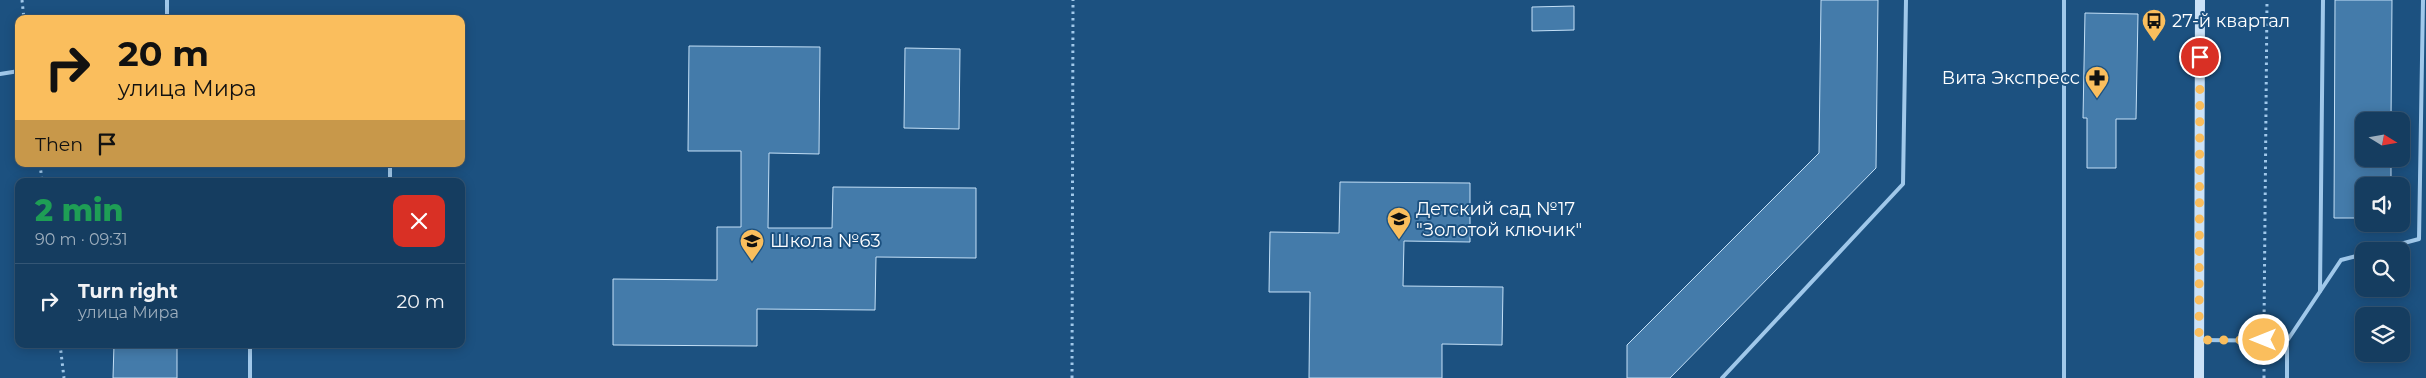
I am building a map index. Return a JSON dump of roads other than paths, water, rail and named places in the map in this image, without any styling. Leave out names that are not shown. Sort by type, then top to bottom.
[{"type":"main road","points":[[2199,378],[2200,0]]},
{"type":"lane","points":[[167,0],[167,15]]},
{"type":"lane","points":[[1722,378],[1903,184],[1906,0]]},
{"type":"lane","points":[[2064,0],[2064,378]]},
{"type":"lane","points":[[2320,291],[2323,0]]},
{"type":"lane","points":[[2408,242],[2419,239],[2422,0]]},
{"type":"lane","points":[[0,74],[15,72]]},
{"type":"lane","points":[[2287,378],[2287,340],[2341,260],[2355,256]]},
{"type":"lane","points":[[2199,340],[2287,340]]},
{"type":"lane","points":[[250,348],[250,378]]},
{"type":"place","name":"27-й квартал","points":[[2154,42]]},
{"type":"place","name":"Вита Экспресс","points":[[2097,99]]},
{"type":"place","name":"Детский сад №17 \"Золотой ключик\"","points":[[1399,240]]},
{"type":"place","name":"Школа №63","points":[[752,262]]}]
